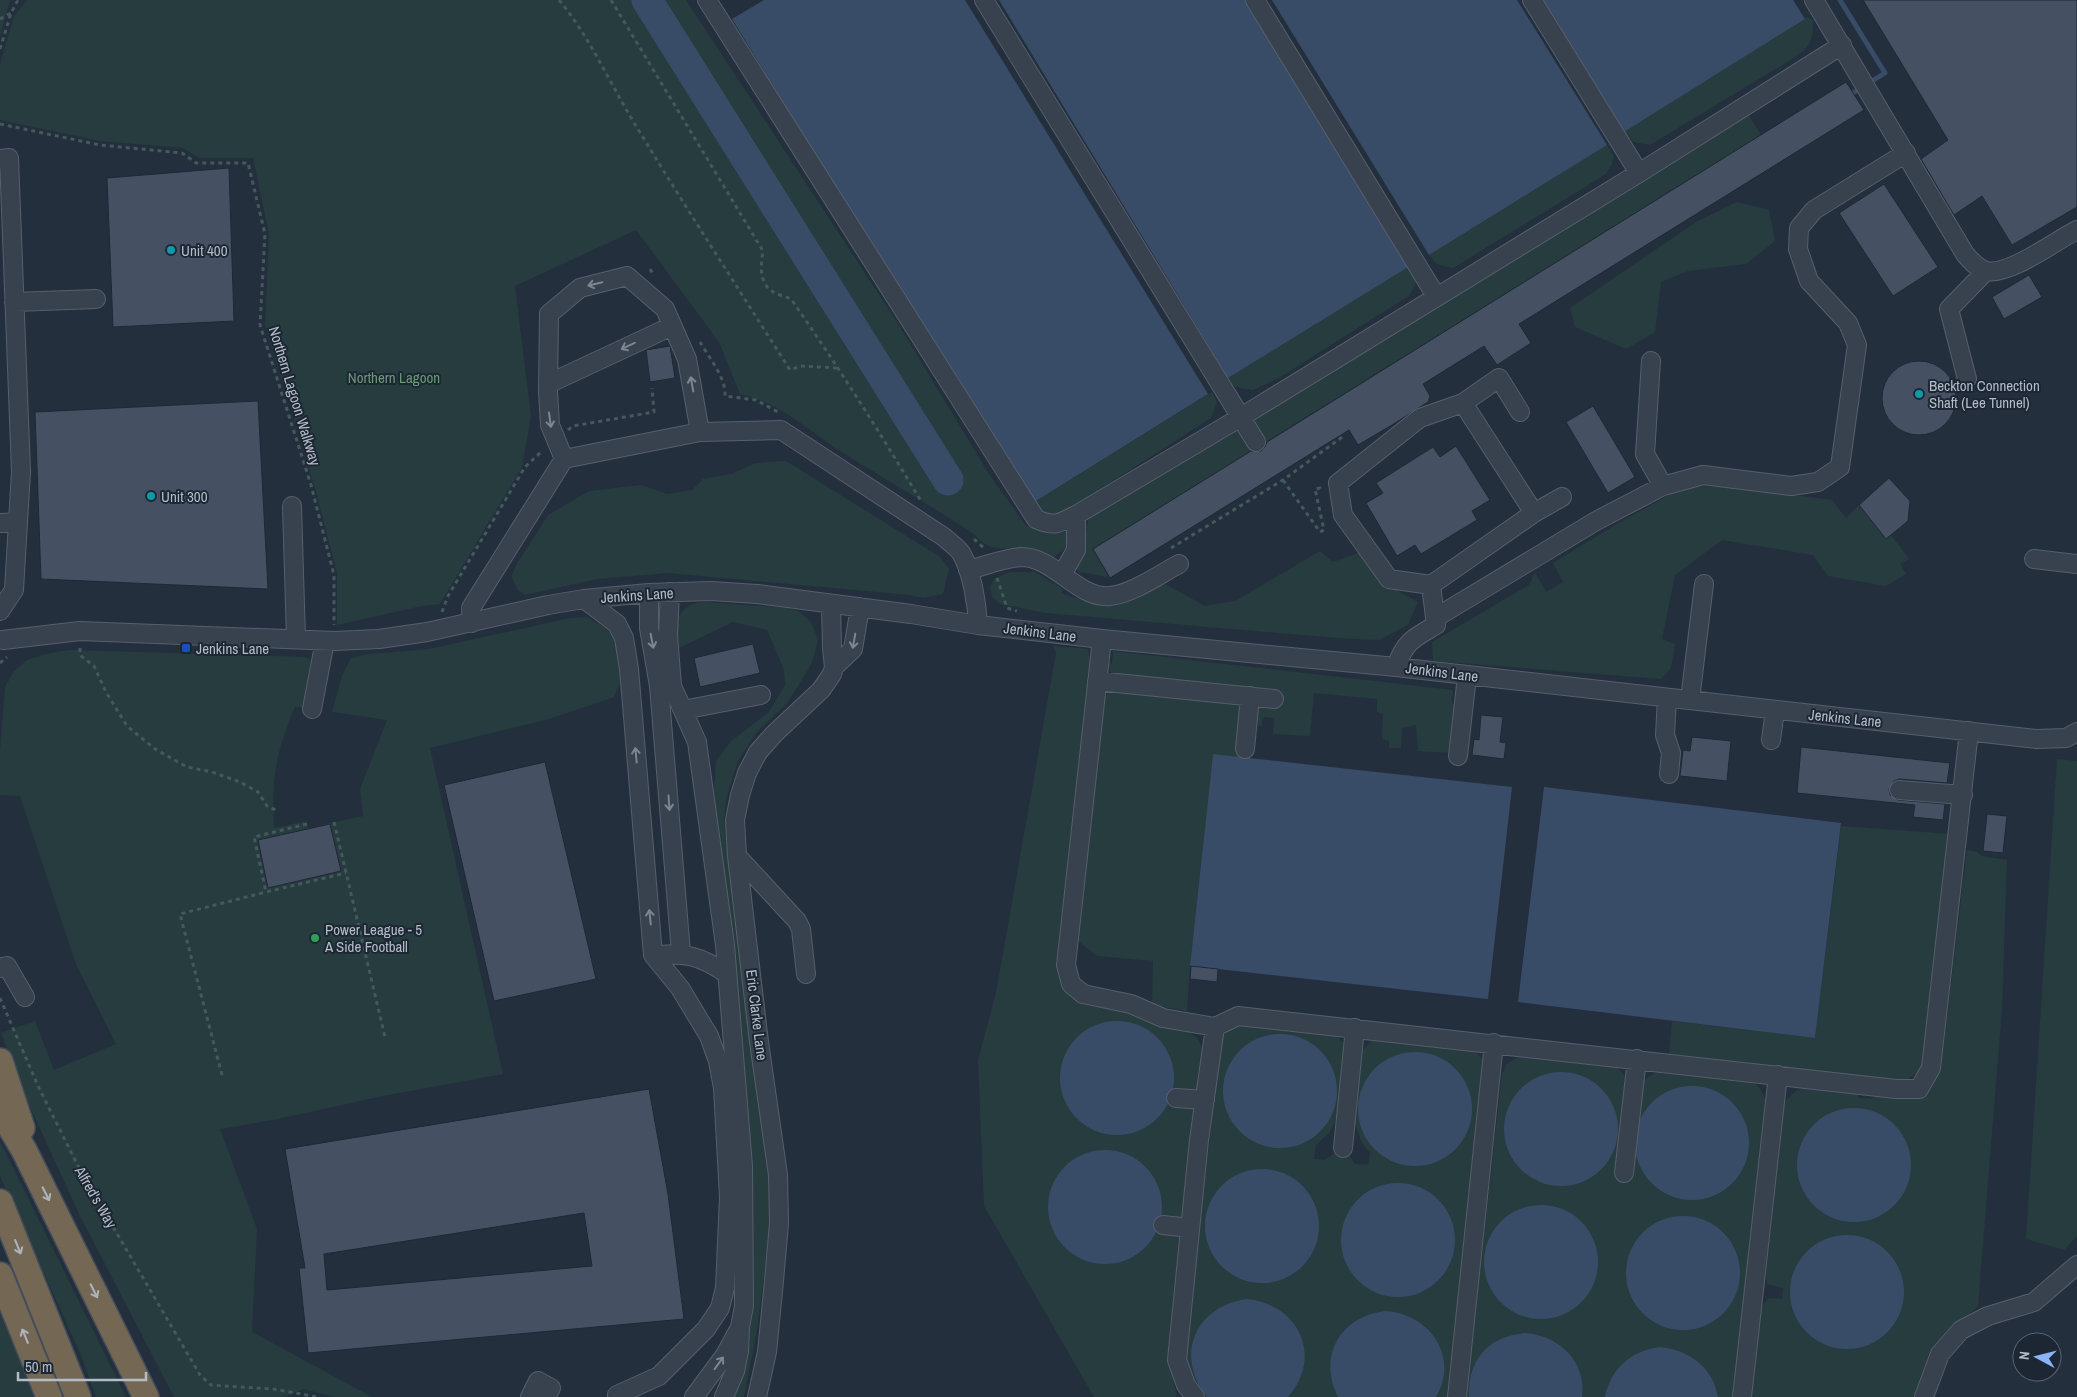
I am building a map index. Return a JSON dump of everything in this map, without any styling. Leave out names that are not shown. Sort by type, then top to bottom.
[{"type":"highway","points":[[0,1061],[22,1126],[24,1150]]},
{"type":"highway","points":[[0,1110],[24,1150],[146,1397]]},
{"type":"highway","points":[[0,1202],[78,1397]]},
{"type":"highway","points":[[0,1275],[49,1397]]},
{"type":"street","points":[[707,0],[1036,519],[1049,525],[1060,524],[1076,516],[1242,417],[1842,45]]},
{"type":"street","points":[[984,0],[1256,442]]},
{"type":"street","points":[[1254,0],[1436,296]]},
{"type":"street","points":[[1532,0],[1639,172]]},
{"type":"street","points":[[1814,0],[1965,254],[1975,266],[1986,271],[2010,268],[2077,230]]},
{"type":"street","points":[[1435,618],[1596,521],[1663,486],[1703,476],[1791,486],[1818,482],[1840,467],[1857,344],[1848,324],[1809,281],[1798,249],[1799,228],[1814,210],[1906,154]]},
{"type":"street","points":[[0,159],[9,158],[21,472],[14,590],[0,613]]},
{"type":"street","points":[[1967,379],[1949,309],[1986,271]]},
{"type":"street","points":[[564,459],[550,425],[548,384],[549,314],[580,288],[627,276],[665,309],[688,359],[700,432]]},
{"type":"street","points":[[14,302],[96,299]]},
{"type":"street","points":[[548,384],[672,326]]},
{"type":"street","points":[[1651,360],[1645,454],[1663,486]]},
{"type":"street","points":[[1520,412],[1499,378],[1464,403],[1420,418],[1338,483],[1343,515],[1389,579],[1431,585],[1534,513],[1562,496]]},
{"type":"street","points":[[1464,403],[1534,513]]},
{"type":"street","points":[[472,623],[471,608],[564,459],[700,432],[781,430],[944,537],[961,554],[968,570],[977,605],[978,625]]},
{"type":"street","points":[[292,506],[296,639]]},
{"type":"street","points":[[1063,573],[1076,550],[1076,516]]},
{"type":"street","points":[[0,523],[18,522]]},
{"type":"street","points":[[968,570],[1021,557],[1045,564],[1063,573],[1084,589],[1109,596],[1126,592],[1180,564]]},
{"type":"street","points":[[2034,559],[2077,564]]},
{"type":"street","points":[[1690,700],[1704,584]]},
{"type":"street","points":[[1396,667],[1408,642],[1436,625],[1431,585]]},
{"type":"street","points":[[670,592],[668,634],[672,686],[697,742],[726,945],[743,1166],[744,1306],[740,1327],[740,1351],[735,1371],[724,1397]]},
{"type":"street","name":"Jenkins Lane","points":[[0,613],[5,628],[1,642],[80,631],[325,641],[380,639],[427,632],[548,605],[584,599],[670,592],[756,594],[911,614],[978,625],[1102,639],[1396,667],[2036,738],[2066,738],[2077,732]]},
{"type":"street","points":[[649,593],[649,628],[659,686],[681,953]]},
{"type":"street","points":[[584,599],[617,624],[624,638],[629,669],[653,955],[680,988],[710,1036],[718,1061],[723,1088],[730,1197],[725,1288],[720,1308],[700,1336],[659,1376],[617,1395]]},
{"type":"street","points":[[831,604],[834,667]]},
{"type":"street","name":"Eric Clarke Lane","points":[[758,1397],[767,1352],[774,1281],[779,1223],[778,1175],[737,856],[735,820],[747,773],[758,752],[774,734],[821,690],[832,674],[834,667],[852,649],[860,607]]},
{"type":"street","points":[[1102,639],[1066,965],[1071,984],[1083,994],[1131,1004],[1163,1018],[1215,1027],[1238,1016],[1896,1089],[1920,1089],[1931,1068],[1969,731]]},
{"type":"street","points":[[312,709],[325,641]]},
{"type":"street","points":[[1458,756],[1467,676]]},
{"type":"street","points":[[1097,681],[1274,699]]},
{"type":"street","points":[[683,710],[761,695]]},
{"type":"street","points":[[1245,749],[1250,696]]},
{"type":"street","points":[[1666,698],[1665,735],[1671,753],[1669,774]]},
{"type":"street","points":[[1771,740],[1775,710]]},
{"type":"street","points":[[1899,790],[1963,795]]},
{"type":"street","points":[[737,856],[797,921],[801,929],[806,974]]},
{"type":"street","points":[[653,955],[681,953],[714,966],[727,974]]},
{"type":"street","points":[[0,968],[7,966],[25,997]]},
{"type":"street","points":[[1195,1397],[1186,1385],[1177,1360],[1190,1228],[1215,1027]]},
{"type":"street","points":[[1343,1148],[1355,1028]]},
{"type":"street","points":[[1457,1397],[1494,1043]]},
{"type":"street","points":[[1624,1173],[1636,1059]]},
{"type":"street","points":[[1742,1397],[1778,1075]]},
{"type":"street","points":[[1176,1098],[1205,1100]]},
{"type":"street","points":[[1163,1225],[1190,1228]]},
{"type":"street","points":[[1924,1397],[1940,1354],[1961,1330],[1988,1316],[2034,1302],[2077,1265]]},
{"type":"street","points":[[694,1397],[725,1355],[740,1327]]},
{"type":"street","points":[[530,1397],[538,1381],[551,1388],[546,1397]]},
{"type":"street","points":[[694,1397],[715,1397]]},
{"type":"path","points":[[0,49],[11,13],[18,0]]},
{"type":"path","points":[[559,0],[571,14],[630,115],[790,370],[802,366],[838,368]]},
{"type":"path","points":[[611,0],[763,251],[761,272],[764,284],[773,292],[791,299],[838,368],[924,505]]},
{"type":"path","points":[[0,19],[11,13]]},
{"type":"path","name":"Northern Lagoon Walkway","points":[[0,124],[100,144],[182,153],[196,163],[248,163],[265,234],[260,325],[311,485],[332,566],[334,575],[334,618]]},
{"type":"path","points":[[1165,551],[1283,480],[1345,435]]},
{"type":"path","points":[[1283,480],[1320,532],[1324,530],[1316,489],[1320,488],[1323,496]]},
{"type":"path","points":[[80,644],[80,655],[94,666],[106,692],[127,726],[155,749],[187,768],[212,772],[240,782],[258,792],[267,806],[278,811]]},
{"type":"path","points":[[334,822],[385,1037]]},
{"type":"path","points":[[266,892],[254,837],[307,824]]},
{"type":"path","points":[[222,1075],[180,914],[346,873]]},
{"type":"path","name":"Alfred's Way","points":[[0,998],[38,1086],[82,1174],[200,1375],[210,1385],[273,1389],[318,1397]]},
{"type":"green space","points":[[0,0],[10,0],[0,36]]},
{"type":"green space","name":"Northern Lagoon","points":[[27,0],[686,0],[897,322],[989,474],[1026,526],[1059,532],[1071,532],[1066,548],[1053,558],[1036,551],[992,547],[927,504],[835,448],[783,412],[755,398],[740,394],[719,342],[636,230],[515,286],[531,416],[522,467],[440,604],[422,606],[337,625],[337,573],[316,492],[265,325],[269,234],[253,158],[199,158],[183,148],[100,141],[0,120],[0,64],[14,16]]},
{"type":"green space","points":[[1808,17],[1813,20],[1811,39],[1807,47],[1792,59],[1650,145],[1633,142],[1624,132]]},
{"type":"green space","points":[[1745,109],[1761,135],[1093,549],[1110,578],[1079,573],[1076,566],[1085,545],[1090,514]]},
{"type":"green space","points":[[1607,145],[1614,156],[1606,174],[1453,268],[1436,264],[1429,255]]},
{"type":"green space","points":[[1737,202],[1769,210],[1775,241],[1746,264],[1688,271],[1661,282],[1655,332],[1626,349],[1575,327],[1570,308],[1696,222]]},
{"type":"green space","points":[[1410,266],[1416,280],[1410,295],[1279,378],[1253,390],[1235,387],[1228,378]]},
{"type":"green space","points":[[1212,392],[1217,402],[1211,418],[1060,515],[1043,515],[1031,504]]},
{"type":"green space","points":[[786,461],[940,557],[949,569],[943,594],[923,598],[910,595],[668,573],[598,579],[525,595],[518,590],[511,576],[548,515],[589,491],[641,485],[667,494],[692,490],[703,479],[731,474],[756,463]]},
{"type":"green space","points":[[1685,486],[1733,487],[1832,500],[1846,518],[1859,505],[1886,539],[1891,535],[1909,559],[1900,564],[1906,574],[1886,586],[1828,576],[1813,555],[1722,540],[1675,575],[1662,639],[1675,644],[1671,668],[1661,679],[1433,661],[1432,642],[1529,585],[1535,572],[1546,592],[1563,582],[1553,563]]},
{"type":"green space","points":[[1320,551],[1333,562],[1361,552],[1384,583],[1418,602],[1408,625],[1379,640],[1046,613],[1000,604],[992,597],[990,586],[994,579],[1010,572],[1035,572],[1063,589],[1061,593],[1072,597],[1115,602],[1160,581],[1205,606],[1235,601]]},
{"type":"green space","points":[[704,602],[789,608],[800,612],[810,621],[818,639],[811,665],[788,702],[755,734],[738,761],[726,799],[724,819],[740,938],[751,1054],[773,1179],[770,1231],[757,1330],[744,1397],[735,1397],[750,1314],[752,1184],[732,950],[713,804],[716,761],[731,741],[769,712],[785,685],[784,670],[767,630],[733,622],[679,648],[676,620],[687,607]]},
{"type":"green space","points":[[587,617],[610,632],[616,639],[622,655],[621,681],[614,697],[549,719],[430,748],[503,1074],[220,1129],[257,1229],[252,1332],[372,1397],[335,1397],[303,1389],[285,1397],[174,1397],[80,1216],[20,1085],[1,1033],[35,1021],[54,1070],[116,1044],[76,964],[20,796],[0,795],[0,751],[5,687],[14,671],[27,660],[69,650],[305,657],[315,662],[306,708],[295,707],[283,738],[274,780],[273,811],[274,828],[306,821],[308,828],[363,816],[360,789],[387,720],[332,712],[342,676],[351,658],[369,654],[429,649],[570,618]]},
{"type":"green space","points":[[1053,646],[1088,649],[1091,663],[1058,948],[1060,982],[1082,1004],[1123,1011],[1149,1022],[1184,1028],[1198,1039],[1203,1049],[1168,1357],[1177,1397],[1094,1397],[984,1206],[978,1060],[996,993],[1056,653]]},
{"type":"green space","points":[[1113,651],[1453,690],[1452,703],[1458,705],[1452,753],[1418,751],[1416,725],[1402,728],[1401,748],[1389,748],[1389,741],[1382,739],[1383,714],[1377,712],[1377,699],[1314,693],[1310,736],[1273,734],[1274,718],[1263,717],[1262,726],[1254,725],[1256,710],[1262,705],[1279,705],[1282,695],[1116,676],[1111,673],[1108,664],[1112,663]]},
{"type":"green space","points":[[1112,687],[1237,700],[1244,708],[1238,757],[1213,754],[1190,966],[1187,1011],[1152,1005],[1153,961],[1097,956],[1077,940],[1105,697]]},
{"type":"green space","points":[[2057,759],[2077,761],[2077,1236],[2064,1250],[2026,1239]]},
{"type":"green space","points":[[1841,826],[1950,834],[1922,1069],[1905,1081],[1669,1054],[1672,1021],[1815,1038]]},
{"type":"green space","points":[[1967,850],[1977,852],[1981,856],[2007,860],[2002,1009],[1978,1306],[1938,1343],[1920,1397],[1750,1397],[1761,1307],[1769,1298],[1782,1299],[1783,1288],[1767,1284],[1766,1274],[1785,1101],[1797,1090],[1809,1086],[1854,1091],[1860,1098],[1872,1099],[1878,1094],[1905,1098],[1928,1088],[1941,1067]]},
{"type":"green space","points":[[1241,1024],[1335,1035],[1346,1045],[1340,1110],[1330,1132],[1316,1145],[1314,1159],[1325,1160],[1338,1151],[1346,1151],[1355,1164],[1368,1165],[1370,1153],[1362,1143],[1352,1116],[1359,1054],[1374,1038],[1468,1048],[1480,1056],[1486,1068],[1449,1397],[1204,1397],[1193,1385],[1185,1355],[1221,1039],[1226,1031]]},
{"type":"green space","points":[[1522,1054],[1616,1066],[1628,1080],[1643,1081],[1657,1071],[1750,1080],[1760,1088],[1765,1099],[1758,1196],[1735,1397],[1466,1397],[1502,1074],[1506,1065]]},
{"type":"green space","points":[[0,1141],[126,1397],[96,1397],[80,1353],[0,1176]]},
{"type":"green space","points":[[0,1297],[38,1397],[0,1397]]},
{"type":"water","points":[[764,0],[965,0],[1208,394],[1031,504],[732,19]]},
{"type":"water","points":[[999,0],[1246,0],[1410,266],[1228,378]]},
{"type":"water","points":[[1272,0],[1517,0],[1607,145],[1429,255]]},
{"type":"water","points":[[1543,0],[1793,0],[1805,19],[1624,132]]},
{"type":"water","points":[[1213,754],[1512,787],[1488,999],[1190,966]]},
{"type":"water","points":[[1544,787],[1841,823],[1815,1038],[1518,1002]]},
{"type":"water","points":[[1117,1021],[1139,1025],[1157,1038],[1170,1056],[1174,1078],[1170,1100],[1157,1118],[1139,1131],[1117,1135],[1095,1131],[1077,1118],[1064,1100],[1060,1078],[1064,1056],[1077,1038],[1095,1025]]},
{"type":"water","points":[[1280,1034],[1302,1038],[1320,1051],[1333,1069],[1337,1091],[1333,1113],[1320,1131],[1302,1144],[1280,1148],[1258,1144],[1240,1131],[1227,1113],[1223,1091],[1227,1069],[1240,1051],[1258,1038]]},
{"type":"water","points":[[1415,1052],[1437,1056],[1455,1069],[1468,1087],[1472,1109],[1468,1131],[1455,1149],[1437,1162],[1415,1166],[1393,1162],[1375,1149],[1362,1131],[1358,1109],[1362,1087],[1375,1069],[1393,1056]]},
{"type":"water","points":[[1561,1072],[1583,1076],[1601,1089],[1614,1107],[1618,1129],[1614,1151],[1601,1169],[1583,1182],[1561,1186],[1539,1182],[1521,1169],[1508,1151],[1504,1129],[1508,1107],[1521,1089],[1539,1076]]},
{"type":"water","points":[[1692,1086],[1714,1090],[1732,1103],[1745,1121],[1749,1143],[1745,1165],[1732,1183],[1714,1196],[1692,1200],[1670,1196],[1652,1183],[1639,1165],[1635,1143],[1639,1121],[1652,1103],[1670,1090]]},
{"type":"water","points":[[1854,1108],[1876,1112],[1894,1125],[1907,1143],[1911,1165],[1907,1187],[1894,1205],[1876,1218],[1854,1222],[1832,1218],[1814,1205],[1801,1187],[1797,1165],[1801,1143],[1814,1125],[1832,1112]]},
{"type":"water","points":[[1105,1150],[1127,1154],[1145,1167],[1158,1185],[1162,1207],[1158,1229],[1145,1247],[1127,1260],[1105,1264],[1083,1260],[1065,1247],[1052,1229],[1048,1207],[1052,1185],[1065,1167],[1083,1154]]},
{"type":"water","points":[[1262,1169],[1284,1173],[1302,1186],[1315,1204],[1319,1226],[1315,1248],[1302,1266],[1284,1279],[1262,1283],[1240,1279],[1222,1266],[1209,1248],[1205,1226],[1209,1204],[1222,1186],[1240,1173]]},
{"type":"water","points":[[1398,1183],[1420,1187],[1438,1200],[1451,1218],[1455,1240],[1451,1262],[1438,1280],[1420,1293],[1398,1297],[1376,1293],[1358,1280],[1345,1262],[1341,1240],[1345,1218],[1358,1200],[1376,1187]]},
{"type":"water","points":[[1541,1205],[1563,1209],[1581,1222],[1594,1240],[1598,1262],[1594,1284],[1581,1302],[1563,1315],[1541,1319],[1519,1315],[1501,1302],[1488,1284],[1484,1262],[1488,1240],[1501,1222],[1519,1209]]},
{"type":"water","points":[[1683,1216],[1705,1220],[1723,1233],[1736,1251],[1740,1273],[1736,1295],[1723,1313],[1705,1326],[1683,1330],[1661,1326],[1643,1313],[1630,1295],[1626,1273],[1630,1251],[1643,1233],[1661,1220]]},
{"type":"water","points":[[1847,1235],[1869,1239],[1887,1252],[1900,1270],[1904,1292],[1900,1314],[1887,1332],[1869,1345],[1847,1349],[1825,1345],[1807,1332],[1794,1314],[1790,1292],[1794,1270],[1807,1252],[1825,1239]]},
{"type":"water","points":[[1247,1299],[1265,1303],[1280,1311],[1292,1321],[1300,1334],[1304,1349],[1304,1365],[1299,1381],[1288,1397],[1207,1397],[1197,1381],[1192,1365],[1191,1350],[1195,1335],[1203,1322],[1214,1311]]},
{"type":"water","points":[[1386,1311],[1401,1314],[1415,1320],[1427,1329],[1436,1340],[1442,1353],[1444,1367],[1443,1382],[1436,1397],[1338,1397],[1332,1381],[1330,1367],[1332,1353],[1337,1340],[1346,1329],[1357,1321],[1370,1314]]},
{"type":"water","points":[[1525,1333],[1549,1339],[1568,1352],[1580,1372],[1582,1397],[1469,1397],[1472,1372],[1482,1353],[1500,1339]]},
{"type":"water","points":[[1660,1347],[1681,1352],[1698,1362],[1711,1377],[1718,1397],[1605,1397],[1617,1369],[1640,1352]]},
{"type":"building","points":[[1863,0],[2077,0],[2077,207],[2012,245],[1982,196],[1954,215],[1921,159],[1948,140]]},
{"type":"building","points":[[1846,82],[1864,110],[1519,324],[1531,343],[1497,365],[1484,346],[1423,384],[1430,396],[1428,402],[1392,425],[1358,445],[1349,430],[1110,578],[1093,549],[1251,451],[1261,451],[1267,442]]},
{"type":"building","name":"Unit 400","points":[[229,168],[234,321],[113,327],[107,178]]},
{"type":"building","points":[[1884,184],[1938,267],[1893,296],[1839,213]]},
{"type":"building","points":[[2029,275],[2042,297],[2004,319],[1992,297]]},
{"type":"building","points":[[670,346],[675,378],[650,382],[646,350]]},
{"type":"building","name":"Beckton Connection Shaft (Lee Tunnel)","points":[[1912,361],[1926,361],[1940,367],[1950,377],[1956,391],[1954,412],[1940,429],[1926,435],[1912,435],[1898,429],[1888,419],[1882,405],[1882,391],[1888,377],[1898,367]]},
{"type":"building","name":"Unit 300","points":[[258,401],[268,589],[41,579],[35,412]]},
{"type":"building","points":[[1593,406],[1635,477],[1608,493],[1566,422]]},
{"type":"building","points":[[1456,446],[1490,500],[1472,511],[1477,520],[1421,554],[1415,545],[1397,556],[1366,503],[1383,493],[1376,483],[1433,447],[1440,457]]},
{"type":"building","points":[[1889,478],[1910,501],[1908,521],[1886,539],[1859,505]]},
{"type":"building","points":[[753,644],[760,673],[700,687],[694,658]]},
{"type":"building","points":[[1481,715],[1503,717],[1500,742],[1506,743],[1504,759],[1472,755],[1474,739],[1479,740]]},
{"type":"building","points":[[1692,737],[1731,741],[1727,781],[1680,776],[1683,750],[1690,751]]},
{"type":"building","points":[[1801,747],[1950,763],[1947,783],[1899,779],[1894,781],[1889,789],[1890,795],[1898,800],[1945,804],[1943,820],[1913,817],[1915,805],[1797,793]]},
{"type":"building","points":[[545,762],[596,979],[494,1001],[444,785]]},
{"type":"building","points":[[1987,814],[2007,816],[2003,853],[1983,851]]},
{"type":"building","points":[[330,824],[341,871],[268,888],[258,840]]},
{"type":"building","points":[[1191,966],[1218,969],[1217,982],[1190,979]]},
{"type":"building","points":[[649,1089],[668,1194],[684,1319],[308,1353],[299,1268],[305,1268],[285,1149]],"holes":[[[584,1213],[592,1266],[327,1290],[324,1254]]]},
{"type":"waterway","points":[[647,0],[948,480]]},
{"type":"waterway","points":[[1840,0],[1885,73],[1848,96]]},
{"type":"place","name":"Unit 400","points":[[171,250]]},
{"type":"place","name":"Beckton Connection Shaft (Lee Tunnel)","points":[[1919,394]]},
{"type":"place","name":"Unit 300","points":[[151,496]]},
{"type":"place","name":"Jenkins Lane","points":[[186,648]]},
{"type":"place","name":"Power League - 5 A Side Football","points":[[315,938]]}]
